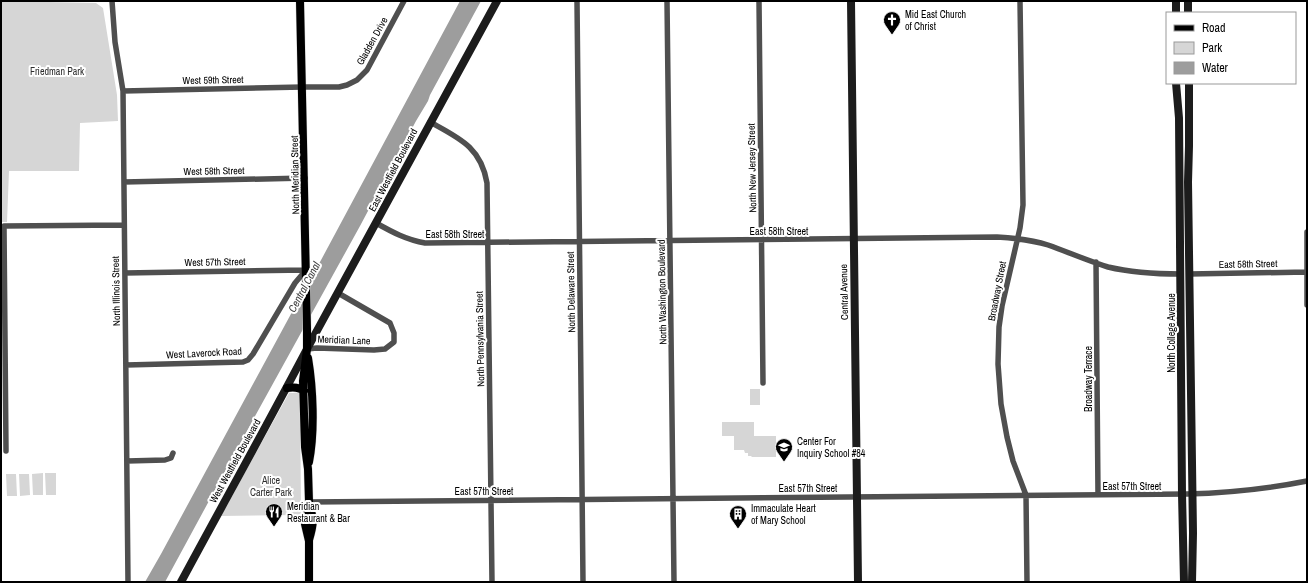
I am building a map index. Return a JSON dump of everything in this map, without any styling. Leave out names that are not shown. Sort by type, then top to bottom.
[{"type":"main road","name":"North Meridian Street","points":[[300,1],[305,178],[307,329],[307,349],[303,376],[305,447],[308,469],[308,502],[313,518],[309,541],[309,582]]},
{"type":"main road","name":"East Westfield Boulevard","points":[[307,349],[497,1]]},
{"type":"main road","name":"Central Avenue","points":[[851,1],[858,582]]},
{"type":"main road","points":[[1176,1],[1176,12]]},
{"type":"main road","points":[[1188,1],[1188,12]]},
{"type":"main road","name":"North College Avenue","points":[[1176,84],[1179,118],[1185,274],[1192,494],[1192,582]]},
{"type":"main road","name":"North College Avenue","points":[[1184,582],[1182,494],[1185,274],[1189,146],[1188,84]]},
{"type":"main road","name":"North Meridian Street","points":[[307,349],[311,375],[312,413],[312,446],[308,469]]},
{"type":"main road","name":"West Westfield Boulevard","points":[[181,582],[307,349]]},
{"type":"main road","points":[[287,388],[294,387],[304,391]]},
{"type":"street","name":"North Illinois Street","points":[[112,1],[115,42],[123,91],[128,582]]},
{"type":"street","name":"Gladden Drive","points":[[303,86],[339,87],[350,84],[360,78],[367,70],[404,1]]},
{"type":"street","name":"North Delaware Street","points":[[577,1],[583,582]]},
{"type":"street","name":"North Washington Boulevard","points":[[667,1],[674,582]]},
{"type":"street","name":"North New Jersey Street","points":[[759,1],[763,383]]},
{"type":"street","name":"Broadway Street","points":[[1020,1],[1022,211],[1001,313],[998,342],[998,371],[1006,437],[1026,496],[1027,582]]},
{"type":"street","name":"West 59th Street","points":[[123,91],[303,86]]},
{"type":"street","name":"North Pennsylvania Street","points":[[430,122],[462,140],[472,150],[480,161],[485,172],[487,183],[492,582]]},
{"type":"street","name":"West 58th Street","points":[[124,182],[305,178]]},
{"type":"street","name":"East 58th Street","points":[[376,223],[394,233],[414,241],[425,243],[853,239],[988,236],[1017,238],[1047,245],[1118,269],[1143,273],[1185,274],[1307,272]]},
{"type":"street","points":[[6,451],[4,226],[124,225]]},
{"type":"street","points":[[1307,232],[1307,305]]},
{"type":"street","name":"Broadway Terrace","points":[[1096,262],[1098,495]]},
{"type":"street","name":"West 57th Street","points":[[125,273],[306,270]]},
{"type":"street","name":"West Laverock Road","points":[[126,366],[243,362],[248,360],[295,283],[306,270]]},
{"type":"street","name":"Meridian Lane","points":[[307,349],[374,350],[385,349],[394,342],[394,334],[390,323],[338,293]]},
{"type":"street","points":[[127,461],[165,460],[171,458],[174,453]]},
{"type":"street","name":"East 57th Street","points":[[308,502],[1192,494],[1266,489],[1307,481]]},
{"type":"green space","name":"Friedman Park","points":[[1,1],[96,3],[103,8],[117,95],[118,121],[80,123],[79,171],[9,171],[7,222],[1,222]]},
{"type":"green space","points":[[750,389],[760,389],[760,405],[750,405]]},
{"type":"green space","name":"Alice Carter Park","points":[[289,393],[300,393],[301,515],[221,516]]},
{"type":"green space","points":[[722,422],[754,422],[754,436],[776,436],[776,457],[752,457],[748,456],[748,453],[745,453],[744,450],[734,450],[734,436],[722,436]]},
{"type":"green space","points":[[43,473],[43,495],[33,495],[32,474]]},
{"type":"green space","points":[[45,473],[56,473],[56,495],[46,495]]},
{"type":"green space","points":[[6,474],[16,474],[17,496],[7,496]]},
{"type":"green space","points":[[19,474],[29,474],[30,495],[20,496]]},
{"type":"water","name":"Central Canal","points":[[460,1],[481,1],[428,101],[165,582],[145,582],[320,262]]},
{"type":"place","name":"Mid East Church of Christ","points":[[892,35]]},
{"type":"place","name":"Center For Inquiry School #84","points":[[784,462]]},
{"type":"place","name":"Meridian Restaurant & Bar","points":[[274,527]]},
{"type":"place","name":"Immaculate Heart of Mary School","points":[[738,529]]}]
